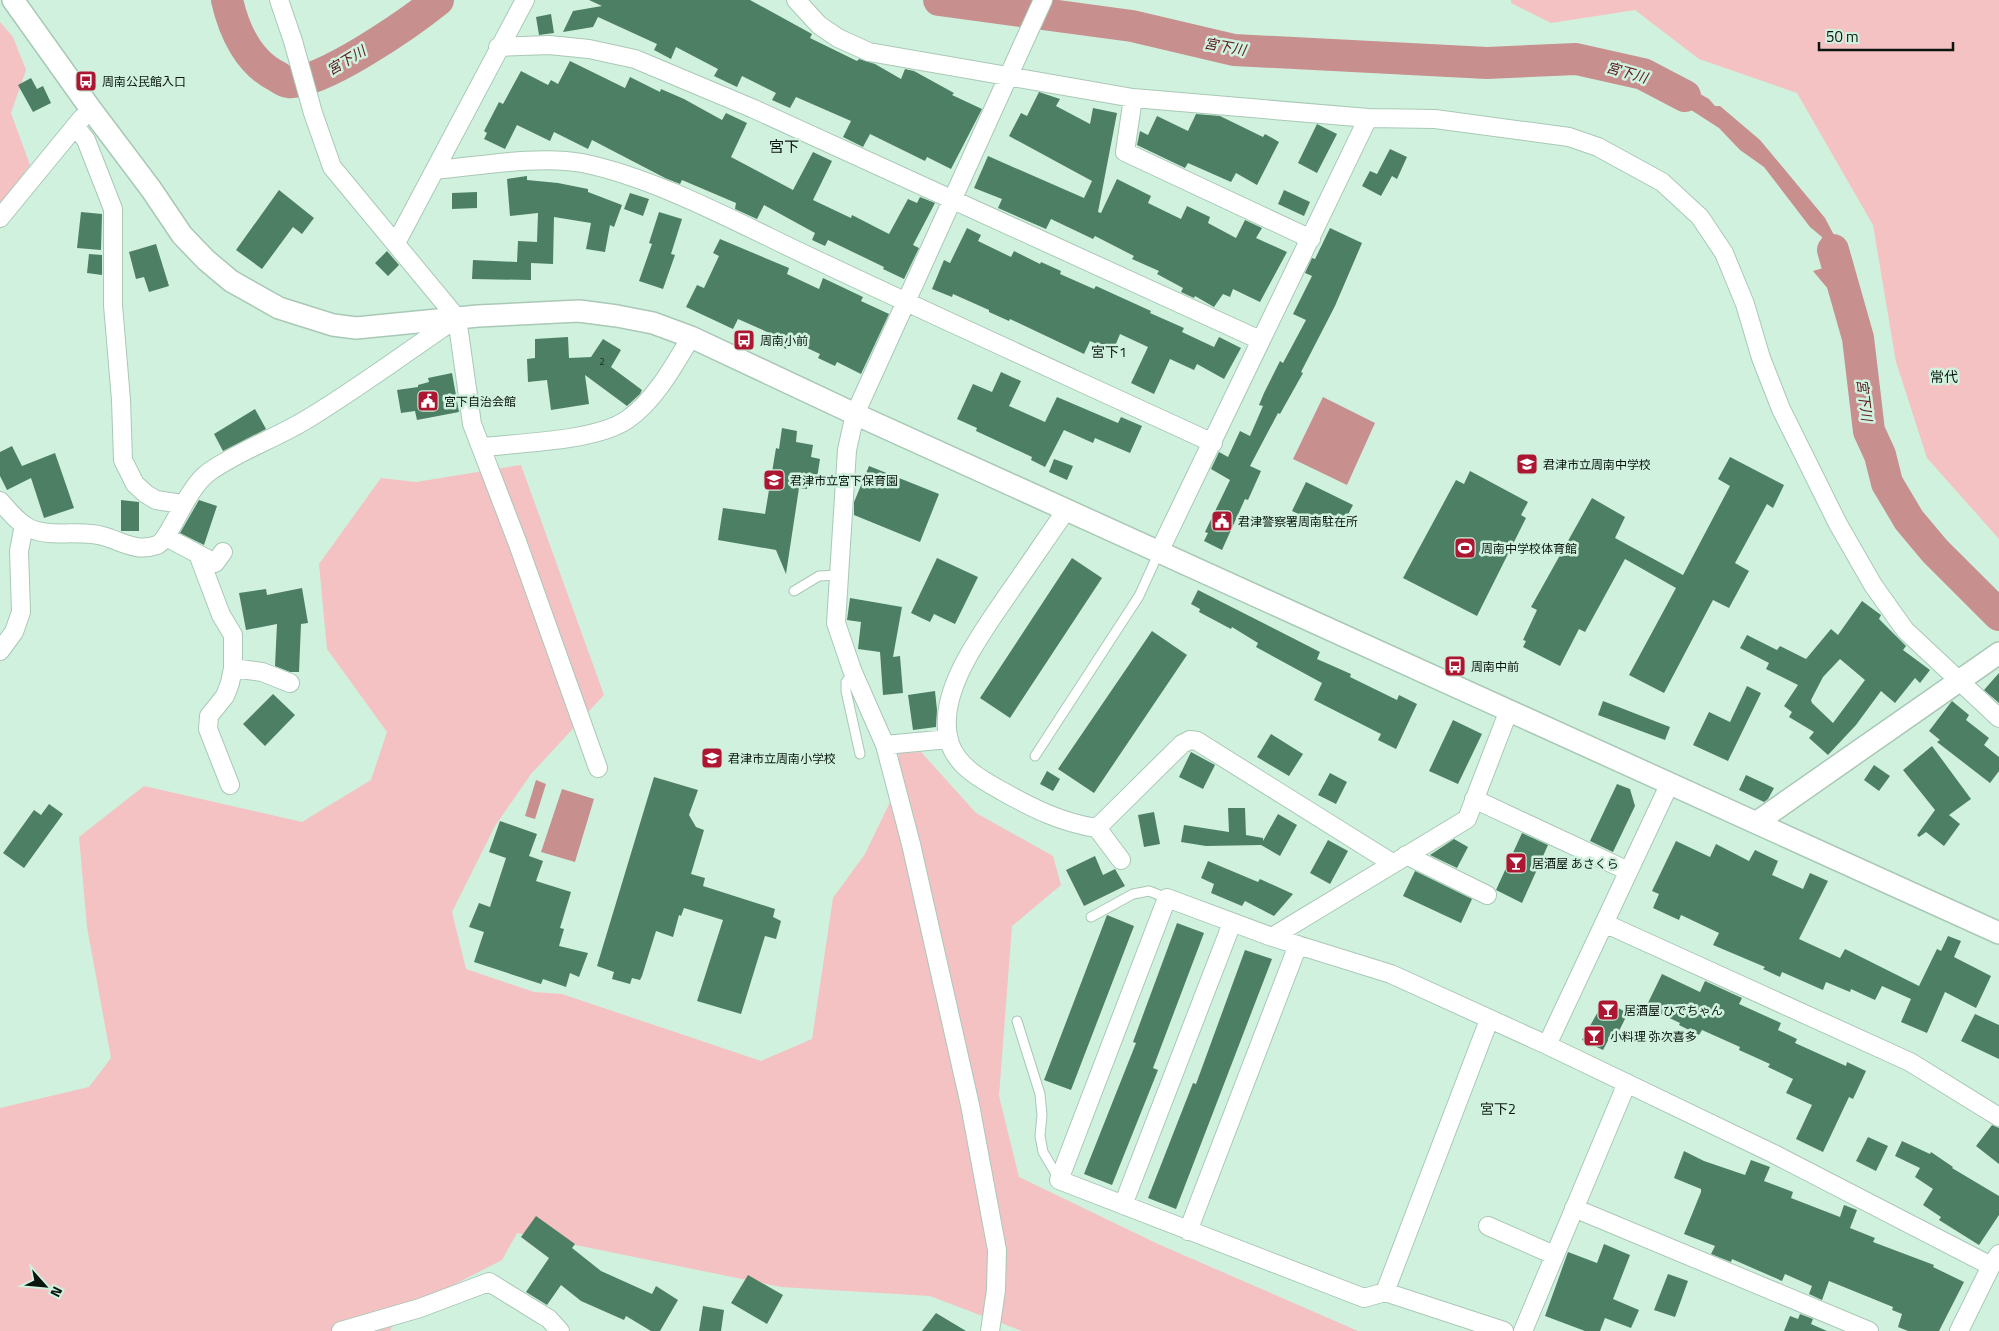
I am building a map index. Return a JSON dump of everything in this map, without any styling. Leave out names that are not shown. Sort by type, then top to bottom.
[{"type":"street","points":[[14,0],[90,108],[151,189],[182,235],[206,260],[239,285],[279,308],[333,325],[365,328],[457,318],[579,312],[617,316],[653,323],[692,337],[855,414],[1999,933]]},
{"type":"street","points":[[279,0],[293,41],[313,113],[332,167],[457,318],[472,424],[598,768]]},
{"type":"street","points":[[396,242],[436,170],[498,47],[525,0]]},
{"type":"street","points":[[796,0],[819,25],[838,38],[869,52],[1133,98],[1368,118],[1435,119],[1569,137],[1598,147],[1662,182],[1700,217],[1724,254],[1745,304],[1761,358],[1781,409],[1838,524],[1873,584],[1905,630],[1999,718]]},
{"type":"street","points":[[990,1331],[996,1290],[997,1250],[968,1096],[911,844],[885,744],[853,673],[836,623],[847,450],[855,414],[1043,0]]},
{"type":"street","points":[[498,47],[549,46],[588,49],[635,59],[754,110],[1260,340]]},
{"type":"street","points":[[1133,98],[1125,152],[1312,239]]},
{"type":"street","points":[[0,218],[90,108]]},
{"type":"street","points":[[1159,552],[1213,443],[1260,340],[1312,239],[1368,118]]},
{"type":"street","points":[[75,126],[86,140],[113,209],[113,305],[121,400],[123,460],[135,484],[146,494],[156,500],[182,504]]},
{"type":"street","points":[[436,170],[514,162],[546,162],[580,163],[622,173],[711,211],[1213,443]]},
{"type":"street","points":[[0,501],[24,525],[33,530],[106,537],[125,546],[139,548],[159,544],[166,537],[182,504],[194,485],[208,472],[308,419],[457,318]]},
{"type":"street","points":[[482,448],[591,434],[628,420],[668,375],[692,337]]},
{"type":"street","points":[[1067,509],[968,653],[954,685],[946,722],[950,744],[961,761],[976,777],[1048,815],[1097,828],[1121,860]]},
{"type":"street","points":[[0,651],[14,632],[21,612],[19,551],[24,525]]},
{"type":"street","points":[[166,537],[215,563],[222,552]]},
{"type":"street","points":[[198,554],[221,615],[233,635],[233,668],[225,696],[210,716],[208,729],[230,785]]},
{"type":"street","points":[[1757,822],[1998,656]]},
{"type":"street","points":[[233,668],[262,672],[290,683]]},
{"type":"street","points":[[1272,937],[1467,819],[1509,710]]},
{"type":"street","points":[[885,744],[949,739]]},
{"type":"street","points":[[1097,828],[1182,744],[1190,740],[1197,741],[1399,859],[1487,895]]},
{"type":"street","points":[[1546,1045],[1670,783]]},
{"type":"street","points":[[1474,800],[1628,872]]},
{"type":"street","points":[[1499,1330],[1385,1292],[1364,1298],[1059,1180],[1167,898],[1272,937],[1391,974],[1627,1083],[1995,1260],[1959,1331]]},
{"type":"street","points":[[1123,1205],[1232,923]]},
{"type":"street","points":[[1604,923],[1910,1062],[1999,1117]]},
{"type":"street","points":[[1188,1231],[1298,945]]},
{"type":"street","points":[[1385,1292],[1489,1020]]},
{"type":"street","points":[[1523,1331],[1627,1083]]},
{"type":"street","points":[[1574,1208],[1869,1331]]},
{"type":"street","points":[[1488,1226],[1554,1255]]},
{"type":"street","points":[[341,1331],[420,1308],[489,1282],[549,1319],[560,1331]]},
{"type":"lane","points":[[1035,756],[1139,596],[1159,552]]},
{"type":"lane","points":[[794,591],[819,576],[839,575]]},
{"type":"lane","points":[[853,673],[846,682],[846,691],[860,754]]},
{"type":"lane","points":[[1091,918],[1133,894],[1149,891],[1167,898]]},
{"type":"lane","points":[[1017,1022],[1040,1094],[1042,1116],[1040,1136],[1043,1152],[1059,1180]]},
{"type":"shaded area","points":[[1511,0],[1999,0],[1999,539],[1927,458],[1896,362],[1873,225],[1797,93],[1699,59],[1635,10],[1551,23],[1511,3]]},
{"type":"shaded area","points":[[0,22],[13,37],[26,70],[11,113],[30,165],[0,205]]},
{"type":"shaded area","points":[[1649,65],[1709,99],[1715,106],[1720,106],[1760,140],[1825,218],[1835,237],[1843,262],[1847,263],[1850,274],[1854,278],[1852,292],[1834,296],[1813,271],[1827,267],[1822,237],[1810,227],[1764,167],[1740,150],[1719,128],[1643,79]]},
{"type":"shaded area","points":[[1323,397],[1375,423],[1347,485],[1293,459]]},
{"type":"shaded area","points":[[521,465],[604,695],[531,774],[495,826],[452,912],[466,969],[534,992],[562,994],[761,1061],[812,1039],[833,898],[865,854],[892,798],[899,753],[921,752],[976,813],[1053,856],[1061,885],[1012,926],[999,1096],[1019,1177],[1158,1244],[1358,1331],[1022,1331],[930,1296],[781,1287],[517,1233],[502,1260],[397,1314],[390,1331],[0,1331],[0,1108],[89,1087],[111,1058],[87,927],[79,837],[144,786],[302,822],[371,780],[387,732],[327,649],[319,564],[381,478],[416,482]]},
{"type":"shaded area","points":[[536,780],[546,784],[535,819],[525,816]]},
{"type":"shaded area","points":[[562,789],[594,799],[575,862],[541,852]]},
{"type":"building","points":[[589,0],[750,0],[812,34],[810,38],[857,61],[859,59],[875,64],[901,79],[905,69],[914,71],[954,93],[952,95],[982,109],[951,169],[927,157],[925,161],[870,134],[863,147],[843,137],[851,121],[796,97],[790,108],[772,100],[776,93],[742,76],[737,87],[714,76],[718,69],[676,47],[671,59],[654,50],[657,44],[598,17],[593,27],[563,32],[573,11],[602,6]]},
{"type":"building","points":[[551,14],[554,33],[539,35],[536,17]]},
{"type":"building","points":[[570,61],[625,88],[630,77],[660,92],[661,89],[684,99],[722,120],[726,113],[747,123],[731,157],[793,190],[813,152],[832,161],[813,200],[851,218],[852,215],[889,234],[908,199],[917,203],[920,197],[935,203],[913,245],[919,248],[904,279],[883,269],[884,267],[828,240],[825,246],[812,240],[815,233],[764,205],[757,219],[735,209],[736,203],[682,180],[680,184],[665,178],[592,140],[588,149],[554,132],[550,141],[517,125],[505,149],[484,139],[487,133],[484,131],[499,102],[503,104],[521,71],[548,85],[551,80],[558,84]]},
{"type":"building","points":[[31,78],[37,89],[43,86],[51,103],[33,112],[18,85]]},
{"type":"building","points":[[1039,92],[1060,99],[1056,106],[1090,124],[1093,108],[1117,113],[1098,212],[1101,213],[1117,179],[1151,196],[1148,203],[1181,219],[1187,206],[1210,217],[1208,223],[1236,238],[1245,220],[1262,228],[1256,238],[1287,252],[1260,302],[1233,289],[1230,297],[1223,294],[1214,307],[1195,296],[1194,298],[1181,292],[1183,288],[1157,274],[1159,271],[1132,259],[1134,256],[1095,236],[1093,239],[1051,219],[1046,229],[998,208],[1002,199],[974,188],[988,156],[1084,198],[1092,181],[1009,136],[1021,113],[1027,116]]},
{"type":"building","points":[[1196,114],[1220,116],[1263,137],[1265,134],[1279,142],[1257,185],[1236,173],[1231,182],[1188,163],[1185,168],[1137,145],[1140,131],[1148,135],[1157,116],[1188,131]]},
{"type":"building","points":[[1317,124],[1337,134],[1317,173],[1298,163]]},
{"type":"building","points":[[1390,149],[1407,157],[1397,179],[1392,176],[1381,196],[1362,186],[1370,171],[1377,174]]},
{"type":"building","points":[[527,176],[527,180],[558,183],[588,189],[588,192],[622,205],[614,227],[610,225],[605,252],[586,249],[591,223],[554,217],[553,264],[531,263],[531,280],[472,279],[473,260],[517,262],[518,241],[537,242],[538,213],[510,216],[507,179]]},
{"type":"building","points":[[279,190],[314,218],[302,234],[293,227],[262,269],[236,250]]},
{"type":"building","points":[[1284,190],[1310,202],[1304,216],[1278,204]]},
{"type":"building","points":[[477,192],[477,208],[452,209],[452,193]]},
{"type":"building","points":[[630,193],[649,199],[643,216],[624,209]]},
{"type":"building","points":[[81,212],[102,214],[101,250],[77,248]]},
{"type":"building","points":[[659,212],[682,219],[671,254],[675,255],[663,289],[639,281],[652,244],[649,243]]},
{"type":"building","points":[[967,228],[981,235],[978,241],[1011,257],[1014,251],[1040,264],[1041,262],[1061,271],[1060,274],[1094,289],[1096,286],[1184,328],[1182,332],[1214,347],[1219,337],[1241,348],[1224,379],[1197,364],[1194,370],[1170,359],[1154,394],[1131,383],[1148,347],[1120,334],[1113,351],[1090,341],[1084,354],[953,294],[952,297],[932,289],[944,260],[950,263]]},
{"type":"building","points":[[1330,228],[1362,243],[1335,306],[1301,372],[1303,373],[1280,414],[1278,413],[1250,466],[1261,471],[1248,500],[1245,499],[1222,550],[1204,541],[1208,533],[1205,532],[1230,480],[1211,469],[1219,452],[1228,457],[1240,431],[1250,436],[1263,406],[1259,405],[1264,393],[1280,361],[1283,363],[1306,320],[1293,314],[1312,276],[1305,273],[1312,258],[1315,259]]},
{"type":"building","points":[[720,239],[789,268],[787,274],[819,289],[823,278],[863,297],[861,301],[889,314],[861,374],[837,362],[835,366],[818,358],[820,354],[790,340],[786,349],[771,342],[774,335],[738,319],[733,329],[686,307],[697,285],[704,288],[719,256],[713,253]]},
{"type":"building","points":[[156,244],[169,286],[149,292],[144,277],[136,279],[129,252]]},
{"type":"building","points":[[387,251],[399,265],[388,276],[375,263]]},
{"type":"building","points":[[89,254],[102,255],[102,275],[87,273]]},
{"type":"building","points":[[568,337],[569,358],[591,357],[603,339],[621,350],[611,367],[642,390],[640,394],[627,406],[585,375],[589,404],[551,410],[547,380],[528,382],[527,359],[535,358],[535,339]]},
{"type":"building","points":[[1001,372],[1021,381],[1009,406],[1045,422],[1057,397],[1118,423],[1121,417],[1142,426],[1130,453],[1095,438],[1093,443],[1064,430],[1045,467],[1031,460],[1032,457],[976,431],[977,428],[957,419],[973,384],[992,392]]},
{"type":"building","name":"宮下自治会館","points":[[452,373],[459,412],[417,420],[415,411],[401,413],[397,390],[418,387],[418,385],[429,382],[428,378]]},
{"type":"building","points":[[255,409],[266,429],[223,451],[214,434]]},
{"type":"building","points":[[782,428],[797,431],[796,442],[813,445],[811,457],[820,459],[817,478],[809,477],[807,489],[799,488],[786,574],[776,550],[718,540],[723,508],[765,514],[776,448],[779,449]]},
{"type":"building","points":[[12,446],[22,466],[55,453],[74,508],[44,518],[31,478],[7,490],[0,476],[0,452]]},
{"type":"building","points":[[1730,457],[1784,485],[1773,508],[1767,504],[1735,563],[1749,571],[1729,608],[1713,600],[1664,693],[1629,675],[1676,588],[1625,559],[1585,632],[1579,629],[1560,666],[1523,647],[1526,641],[1523,640],[1537,610],[1531,607],[1592,498],[1625,517],[1615,538],[1683,575],[1730,486],[1718,479]]},
{"type":"building","points":[[1054,459],[1073,466],[1067,480],[1049,472]]},
{"type":"building","points":[[869,466],[939,494],[920,542],[854,515],[854,502]]},
{"type":"building","name":"周南中学校体育館","points":[[1470,471],[1528,502],[1521,515],[1526,518],[1477,616],[1403,578],[1456,480],[1464,484]]},
{"type":"building","points":[[1306,482],[1353,505],[1342,526],[1322,516],[1318,523],[1292,511]]},
{"type":"building","points":[[121,500],[139,502],[139,531],[121,531]]},
{"type":"building","points":[[199,500],[217,506],[204,545],[180,533]]},
{"type":"building","points":[[937,558],[978,577],[955,624],[934,614],[930,622],[911,613]]},
{"type":"building","points":[[1072,558],[1102,578],[1010,718],[980,698]]},
{"type":"building","points":[[302,588],[308,623],[301,624],[299,672],[290,672],[275,666],[277,624],[246,630],[239,593],[266,589],[267,595]]},
{"type":"building","points":[[1198,590],[1320,652],[1317,659],[1351,674],[1350,677],[1397,700],[1399,695],[1417,704],[1396,749],[1378,740],[1381,734],[1314,700],[1322,683],[1256,647],[1258,643],[1232,627],[1231,629],[1199,612],[1200,609],[1191,604]]},
{"type":"building","points":[[850,598],[902,607],[893,657],[900,656],[903,693],[883,695],[880,652],[858,649],[861,622],[847,620]]},
{"type":"building","points":[[1862,601],[1881,615],[1879,619],[1906,646],[1903,650],[1930,670],[1920,683],[1915,678],[1895,703],[1881,691],[1856,725],[1828,755],[1809,738],[1814,732],[1789,717],[1792,712],[1784,706],[1798,685],[1766,669],[1769,663],[1740,648],[1747,635],[1777,650],[1780,646],[1806,659],[1831,629],[1838,635]],"holes":[[[1840,659],[1865,680],[1833,723],[1812,703],[1811,700],[1823,677]]]},
{"type":"building","points":[[1152,631],[1187,655],[1094,793],[1058,769]]},
{"type":"building","points":[[1999,673],[1999,703],[1984,690]]},
{"type":"building","points":[[1747,686],[1761,693],[1728,761],[1693,745],[1709,712],[1730,722]]},
{"type":"building","points":[[935,691],[936,727],[913,730],[908,695]]},
{"type":"building","points":[[273,694],[295,715],[265,746],[243,724]]},
{"type":"building","points":[[1603,701],[1670,727],[1665,740],[1598,715]]},
{"type":"building","points":[[1952,701],[1969,715],[1966,720],[1989,738],[1984,745],[1999,757],[1999,771],[1990,783],[1937,742],[1940,740],[1929,731]]},
{"type":"building","points":[[1453,720],[1482,734],[1458,784],[1429,771]]},
{"type":"building","points":[[1271,734],[1303,754],[1289,776],[1257,757]]},
{"type":"building","points":[[1932,746],[1971,799],[1949,815],[1960,824],[1944,846],[1926,832],[1919,837],[1917,835],[1935,810],[1903,770]]},
{"type":"building","points":[[1191,752],[1215,765],[1203,789],[1179,777]]},
{"type":"building","points":[[1874,765],[1890,776],[1879,791],[1864,780]]},
{"type":"building","points":[[1047,771],[1060,779],[1053,791],[1040,784]]},
{"type":"building","points":[[1330,773],[1347,782],[1336,804],[1318,795]]},
{"type":"building","points":[[1746,775],[1774,788],[1768,799],[1764,802],[1739,790]]},
{"type":"building","points":[[654,777],[698,790],[689,815],[696,827],[704,830],[691,874],[705,878],[703,886],[775,909],[773,917],[781,921],[776,939],[765,936],[741,1014],[697,1001],[723,920],[684,908],[681,916],[679,915],[673,937],[656,931],[642,976],[640,980],[632,978],[630,984],[612,979],[614,972],[597,966]]},
{"type":"building","points":[[1617,784],[1630,789],[1635,806],[1613,852],[1590,841]]},
{"type":"building","points":[[49,804],[63,814],[24,868],[3,853],[34,810],[41,815]]},
{"type":"building","points":[[1228,808],[1245,808],[1246,835],[1263,838],[1263,841],[1278,814],[1297,825],[1280,856],[1261,845],[1206,846],[1181,842],[1184,825],[1229,832]]},
{"type":"building","points":[[1154,812],[1160,844],[1144,847],[1138,815]]},
{"type":"building","points":[[500,821],[537,834],[529,856],[543,861],[536,881],[571,892],[560,928],[564,929],[559,946],[588,953],[579,977],[570,973],[566,987],[543,979],[541,984],[474,962],[484,932],[469,927],[479,903],[490,907],[506,858],[489,852]]},
{"type":"building","points":[[1522,833],[1548,845],[1522,903],[1496,890]]},
{"type":"building","points":[[1454,839],[1468,847],[1457,868],[1430,855]]},
{"type":"building","points":[[1328,840],[1348,851],[1330,884],[1310,873]]},
{"type":"building","points":[[1676,841],[1710,857],[1716,844],[1749,861],[1755,850],[1778,861],[1772,875],[1803,889],[1810,873],[1828,881],[1799,939],[1840,958],[1845,949],[1919,986],[1937,949],[1941,951],[1948,936],[1961,941],[1954,957],[1991,976],[1976,1008],[1945,992],[1927,1033],[1901,1022],[1911,999],[1882,986],[1875,1000],[1851,989],[1850,992],[1826,982],[1823,990],[1782,972],[1780,977],[1763,969],[1765,967],[1713,945],[1719,933],[1681,915],[1679,920],[1653,908],[1659,894],[1652,891]]},
{"type":"building","points":[[1095,856],[1103,875],[1115,869],[1125,886],[1084,906],[1066,870]]},
{"type":"building","points":[[1208,861],[1258,882],[1260,879],[1293,894],[1274,916],[1245,901],[1242,906],[1211,893],[1214,884],[1201,878]]},
{"type":"building","points":[[1415,871],[1472,899],[1461,923],[1403,896]]},
{"type":"building","points":[[1107,915],[1134,926],[1071,1090],[1044,1080]]},
{"type":"building","points":[[1177,923],[1204,933],[1153,1068],[1158,1070],[1112,1185],[1084,1174],[1136,1043],[1133,1042]]},
{"type":"building","points":[[1245,950],[1272,959],[1176,1209],[1148,1198],[1193,1083],[1196,1084]]},
{"type":"building","points":[[1662,974],[1700,992],[1705,981],[1742,998],[1739,1004],[1781,1023],[1778,1030],[1797,1039],[1795,1043],[1846,1066],[1847,1062],[1866,1071],[1853,1099],[1849,1097],[1823,1152],[1796,1139],[1812,1105],[1786,1093],[1793,1079],[1768,1067],[1770,1064],[1739,1050],[1740,1047],[1702,1030],[1699,1035],[1679,1025],[1680,1023],[1646,1007]]},
{"type":"building","points":[[1604,1001],[1628,1013],[1619,1031],[1614,1029],[1603,1050],[1582,1040]]},
{"type":"building","points":[[1975,1014],[1999,1025],[1999,1059],[1961,1041]]},
{"type":"building","points":[[1992,1125],[1999,1128],[1999,1164],[1976,1146]]},
{"type":"building","points":[[1868,1137],[1888,1146],[1876,1171],[1856,1161]]},
{"type":"building","points":[[1902,1141],[1930,1154],[1931,1152],[1952,1168],[1999,1196],[1999,1215],[1979,1245],[1939,1220],[1941,1217],[1923,1205],[1933,1189],[1915,1177],[1920,1168],[1895,1156]]},
{"type":"building","points":[[1684,1151],[1704,1161],[1745,1175],[1751,1160],[1770,1167],[1764,1181],[1793,1192],[1791,1198],[1840,1217],[1844,1205],[1857,1210],[1850,1228],[1875,1238],[1873,1242],[1934,1265],[1933,1267],[1964,1282],[1939,1331],[1908,1331],[1898,1327],[1902,1314],[1892,1310],[1893,1307],[1829,1281],[1822,1300],[1809,1294],[1812,1286],[1785,1274],[1782,1281],[1732,1259],[1731,1262],[1711,1254],[1715,1246],[1684,1234],[1701,1189],[1674,1178]]},
{"type":"building","points":[[536,1216],[575,1244],[572,1248],[601,1271],[652,1294],[656,1286],[678,1300],[660,1331],[651,1331],[626,1316],[624,1320],[581,1301],[561,1285],[547,1305],[526,1292],[549,1258],[521,1237]]},
{"type":"building","points":[[1604,1244],[1630,1255],[1613,1299],[1639,1310],[1631,1328],[1605,1318],[1600,1331],[1585,1331],[1545,1316],[1568,1252],[1597,1263]]},
{"type":"building","points":[[1668,1274],[1688,1281],[1675,1317],[1654,1310]]},
{"type":"building","points":[[748,1275],[783,1295],[767,1324],[731,1303]]},
{"type":"building","points":[[703,1306],[724,1310],[721,1331],[699,1331]]},
{"type":"building","points":[[936,1313],[966,1331],[922,1331]]},
{"type":"building","points":[[1800,1314],[1813,1319],[1811,1324],[1827,1331],[1784,1331],[1790,1316],[1798,1319]]},
{"type":"waterway","name":"宮下川","points":[[227,0],[234,23],[251,55],[268,71],[288,82],[303,80],[321,74],[343,63],[388,36],[438,0]]},
{"type":"waterway","name":"宮下川","points":[[939,0],[1132,26],[1234,50],[1487,63],[1576,59],[1643,74],[1685,96]]},
{"type":"waterway","name":"宮下川","points":[[1833,250],[1858,338],[1869,431],[1880,455],[1887,483],[1909,520],[1935,551],[1999,615]]},
{"type":"place","name":"周南公民館入口","points":[[86,81]]},
{"type":"place","name":"周南小前","points":[[744,340]]},
{"type":"place","name":"宮下自治会館","points":[[428,401]]},
{"type":"place","name":"君津市立周南中学校","points":[[1527,464]]},
{"type":"place","name":"君津市立宮下保育園","points":[[774,480]]},
{"type":"place","name":"君津警察署周南駐在所","points":[[1222,521]]},
{"type":"place","name":"周南中学校体育館","points":[[1465,548]]},
{"type":"place","name":"周南中前","points":[[1455,666]]},
{"type":"place","name":"君津市立周南小学校","points":[[712,758]]},
{"type":"place","name":"居酒屋 あさくら","points":[[1516,863]]},
{"type":"place","name":"居酒屋 ひでちゃん","points":[[1608,1010]]},
{"type":"place","name":"小料理 弥次喜多","points":[[1594,1036]]},
{"type":"district","name":"宮下","points":[[784,146]]},
{"type":"district","name":"宮下1","points":[[1109,351]]},
{"type":"district","name":"常代","points":[[1944,376]]},
{"type":"district","name":"宮下2","points":[[1498,1108]]}]
